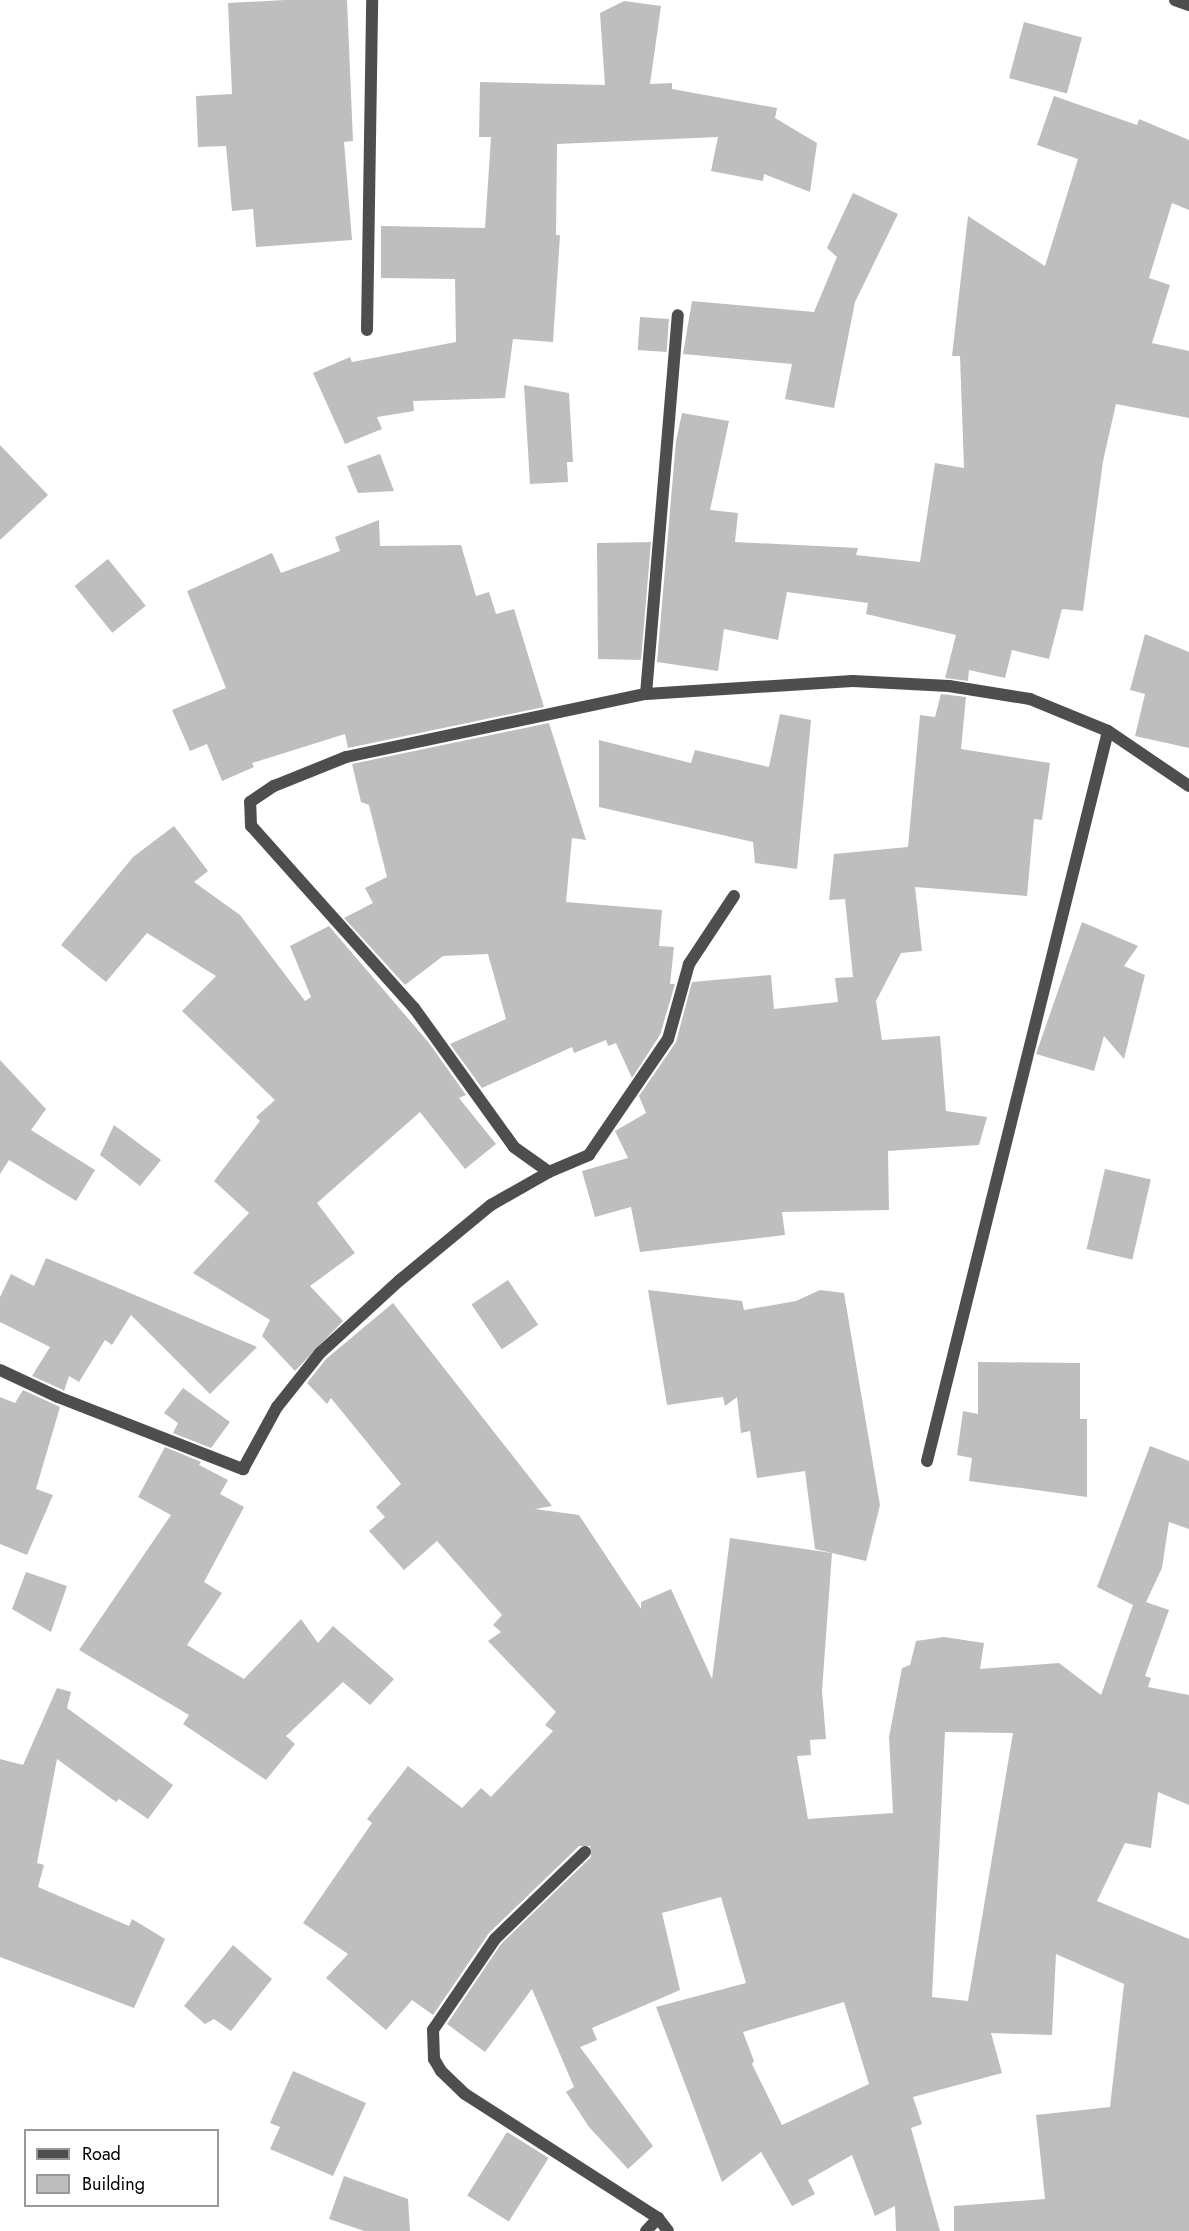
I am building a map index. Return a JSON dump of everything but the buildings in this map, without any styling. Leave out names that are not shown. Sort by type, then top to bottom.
[{"type":"street","points":[[367,330],[372,0]]},
{"type":"street","points":[[1175,0],[1189,5]]},
{"type":"street","points":[[646,694],[678,315]]},
{"type":"street","points":[[549,1172],[514,1147],[414,1008],[251,826],[250,802],[274,786],[346,757],[646,694],[853,681],[949,686],[1030,699],[1108,731],[1189,786]]},
{"type":"street","points":[[927,1461],[1108,731]]},
{"type":"street","points":[[0,1370],[243,1469],[277,1407],[320,1353],[400,1280],[491,1205],[549,1172],[589,1155],[668,1039],[689,964],[734,896]]},
{"type":"street","points":[[585,1852],[495,1939],[433,2030],[434,2059],[441,2071],[465,2094],[658,2218],[668,2231]]},
{"type":"street","points":[[646,2231],[658,2218]]}]
